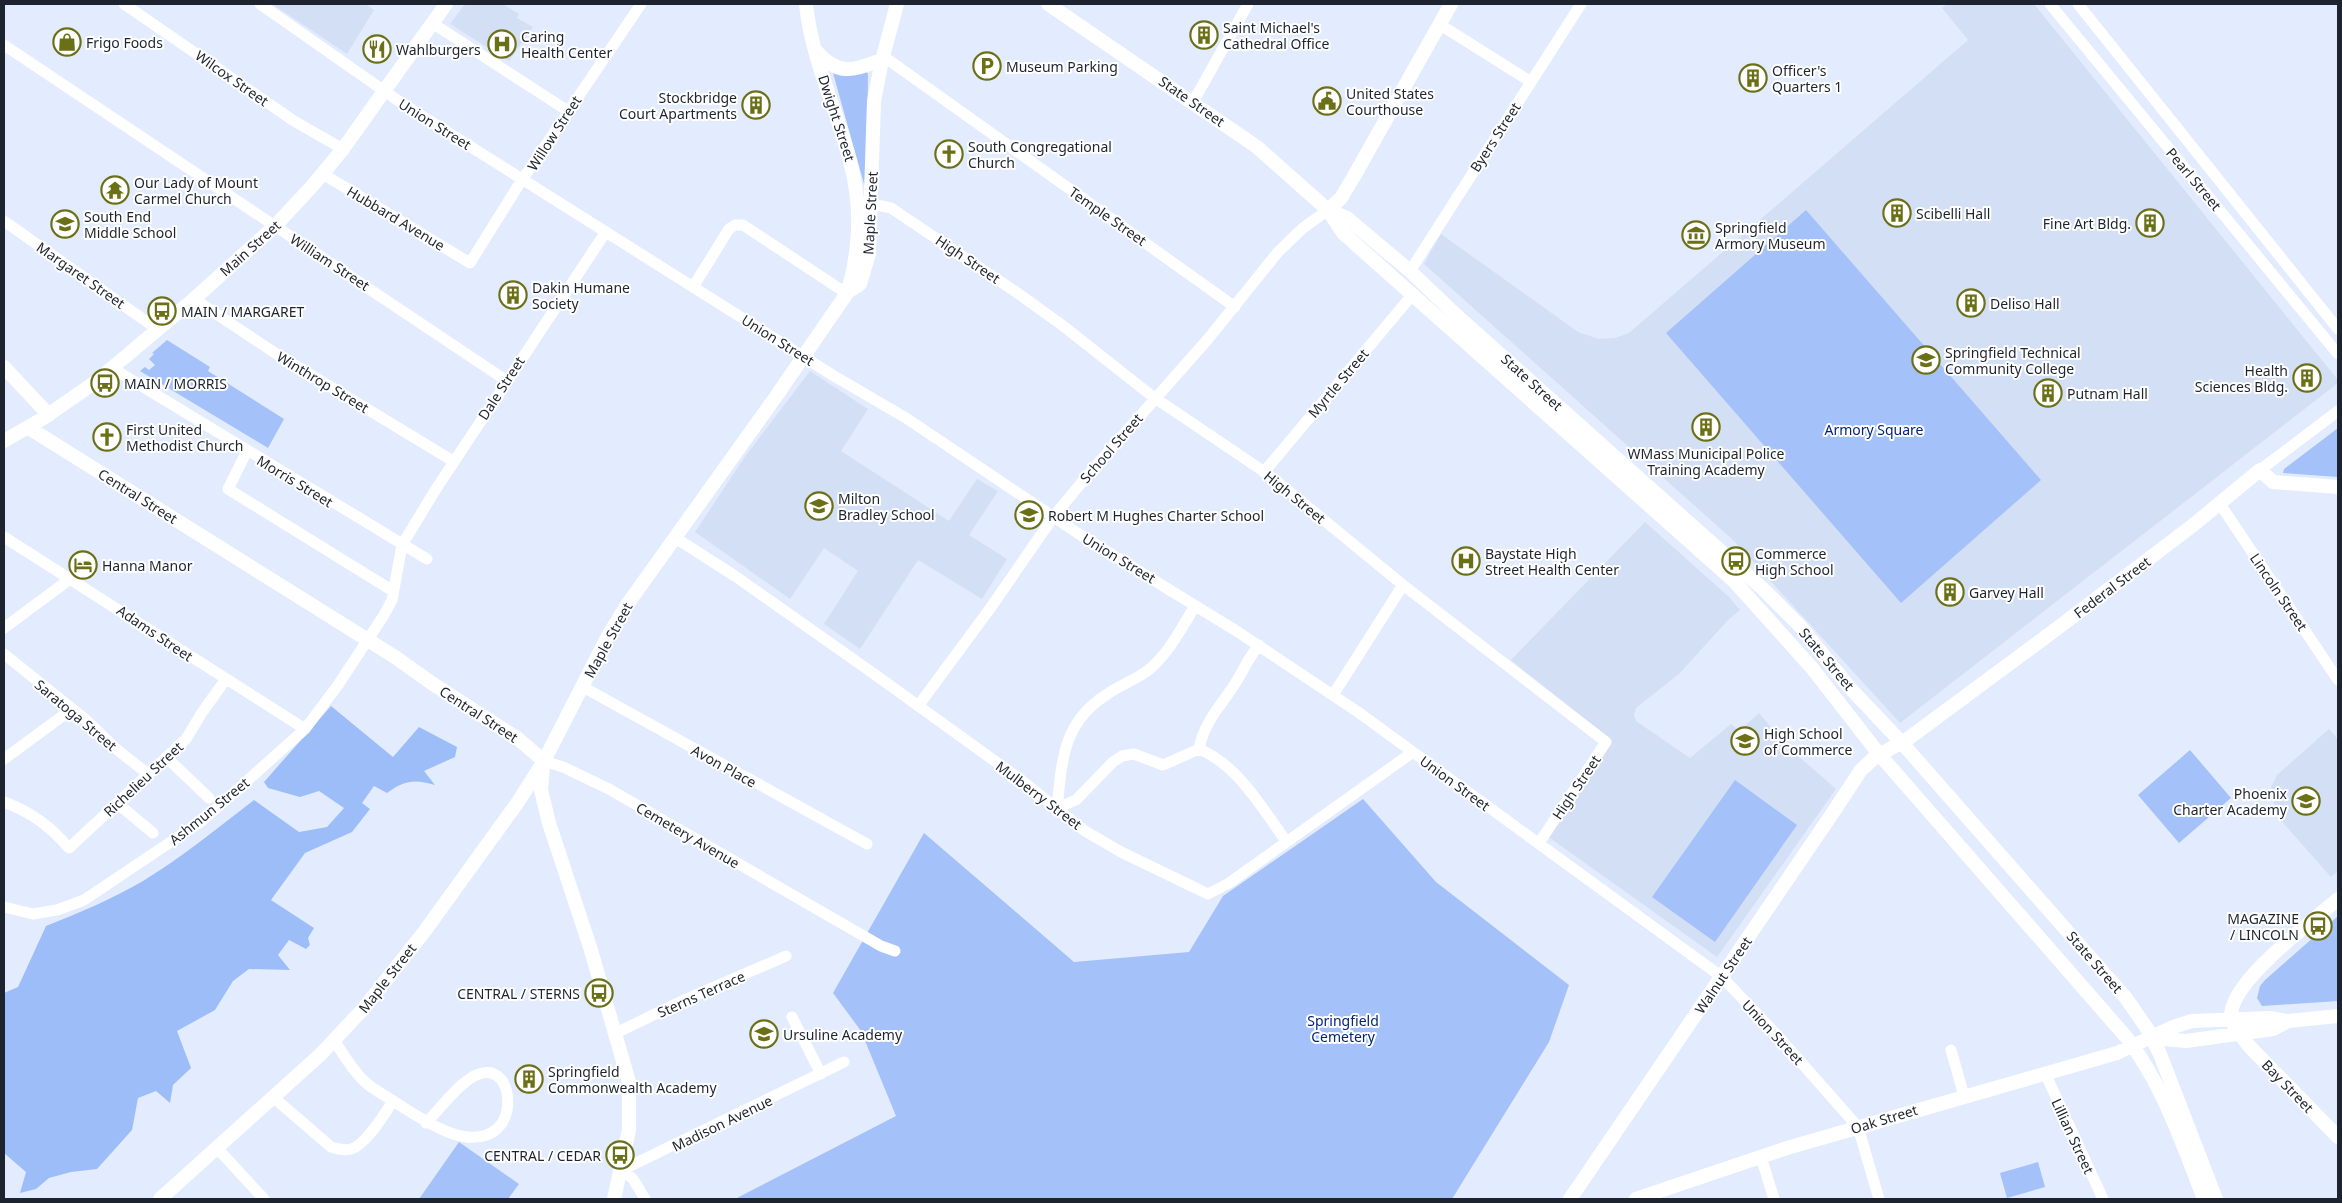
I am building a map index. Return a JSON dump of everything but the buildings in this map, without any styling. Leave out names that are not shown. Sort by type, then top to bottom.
[{"type":"main road","name":"Main Street","points":[[4,441],[49,415],[112,368],[194,300],[276,226],[343,149],[446,4]]},
{"type":"main road","name":"Dwight Street","points":[[806,4],[814,49],[848,150],[858,194],[858,233],[846,293]]},
{"type":"main road","name":"Maple Street","points":[[160,1199],[334,1040],[364,1008],[424,932],[518,802],[544,761],[620,615],[777,395],[846,293],[854,290],[860,284],[870,244],[873,115],[882,58],[897,4]]},
{"type":"main road","name":"State Street","points":[[1048,4],[1256,147],[1328,210],[1342,233],[1413,294],[1734,581],[1786,638],[1844,707],[1878,754],[2134,1047],[2146,1065],[2170,1111],[2204,1199]]},
{"type":"main road","points":[[1328,210],[1341,198],[1353,178],[1451,4]]},
{"type":"main road","points":[[814,49],[830,65],[843,70],[854,69],[882,58]]},
{"type":"main road","name":"State Street","points":[[1328,210],[1347,218],[1410,271],[1455,314],[1700,531],[1800,626],[1849,687],[1902,743],[2126,998],[2152,1038],[2216,1199]]},
{"type":"main road","points":[[4,367],[49,415]]},
{"type":"main road","name":"Central Street","points":[[29,428],[368,641],[518,738],[544,761]]},
{"type":"main road","points":[[2260,470],[2273,482],[2338,487]]},
{"type":"main road","name":"Federal Street","points":[[1878,754],[1902,743],[2063,624],[2220,504],[2260,470]]},
{"type":"main road","points":[[1786,638],[1800,626]]},
{"type":"main road","name":"Walnut Street","points":[[1571,1199],[1858,775],[1878,754]]},
{"type":"main road","points":[[544,761],[541,790],[549,823],[626,1065],[630,1097],[629,1130],[622,1170],[614,1199]]},
{"type":"main road","points":[[2003,895],[2020,878]]},
{"type":"main road","points":[[2231,1019],[2232,1006],[2250,976],[2338,899]]},
{"type":"main road","points":[[2152,1038],[2179,1042],[2276,1028],[2288,1021],[2338,1016]]},
{"type":"main road","name":"Oak Street","points":[[1636,1199],[1858,1127],[2134,1047],[2173,1027],[2192,1022],[2231,1019],[2270,1018],[2288,1021]]},
{"type":"main road","name":"Bay Street","points":[[2231,1019],[2239,1034],[2338,1137]]},
{"type":"street","name":"Wilcox Street","points":[[124,4],[294,121],[343,149]]},
{"type":"street","name":"Union Street","points":[[251,4],[264,7],[400,102],[524,178],[605,233],[906,418],[995,480],[1054,516],[1088,540],[1259,645],[1413,752],[1722,977],[1776,1034],[1858,1127],[1879,1199]]},
{"type":"street","name":"Willow Street","points":[[470,263],[639,4]]},
{"type":"street","points":[[1193,102],[1248,4]]},
{"type":"street","name":"Byers Street","points":[[1410,271],[1581,4]]},
{"type":"street","name":"Pearl Street","points":[[2050,4],[2338,354]]},
{"type":"street","name":"Pearl Street","points":[[2078,4],[2338,329]]},
{"type":"street","points":[[432,23],[570,108]]},
{"type":"street","points":[[1439,24],[1531,82]]},
{"type":"street","name":"William Street","points":[[4,44],[507,381]]},
{"type":"street","name":"Temple Street","points":[[882,58],[1235,307]]},
{"type":"street","name":"Hubbard Avenue","points":[[323,174],[470,263]]},
{"type":"street","name":"High Street","points":[[872,204],[891,208],[1002,282],[1062,325],[1156,398],[1264,472],[1403,585],[1606,742],[1539,843]]},
{"type":"street","name":"School Street","points":[[918,706],[989,610],[1054,516],[1087,476],[1235,307],[1278,252],[1303,228],[1328,210]]},
{"type":"street","name":"Margaret Street","points":[[4,221],[157,329]]},
{"type":"street","points":[[693,287],[729,229],[735,225],[743,225],[846,293]]},
{"type":"street","name":"Dale Street","points":[[402,545],[453,461],[605,233]]},
{"type":"street","name":"Myrtle Street","points":[[1264,472],[1413,294]]},
{"type":"street","name":"Winthrop Street","points":[[194,300],[278,355],[453,461]]},
{"type":"street","name":"Morris Street","points":[[112,368],[427,559]]},
{"type":"street","name":"Federal Street","points":[[2260,470],[2338,411]]},
{"type":"street","points":[[247,451],[228,489],[393,591]]},
{"type":"street","name":"Lincoln Street","points":[[2220,504],[2338,680]]},
{"type":"street","name":"Adams Street","points":[[4,537],[306,729]]},
{"type":"street","name":"Mulberry Street","points":[[674,537],[735,576],[918,706],[1103,842],[1208,894],[1229,883],[1413,752]]},
{"type":"street","points":[[368,641],[384,615],[393,591],[402,545]]},
{"type":"street","points":[[4,628],[70,579]]},
{"type":"street","points":[[1333,695],[1403,585]]},
{"type":"street","points":[[1196,606],[1169,648],[1155,664],[1145,673],[1096,702],[1080,717],[1064,750],[1057,808],[1076,800],[1104,774],[1113,762],[1122,756],[1134,754],[1163,765],[1199,749],[1214,755],[1228,766],[1286,842]]},
{"type":"street","name":"Ashmun Street","points":[[5,908],[33,914],[57,910],[84,900],[202,821],[306,729],[368,641]]},
{"type":"street","points":[[1199,749],[1201,738],[1214,712],[1259,645]]},
{"type":"street","name":"Saratoga Street","points":[[4,654],[148,774]]},
{"type":"street","name":"Richelieu Street","points":[[4,802],[40,820],[53,829],[70,848],[186,739],[226,679]]},
{"type":"street","name":"Avon Place","points":[[583,687],[867,844]]},
{"type":"street","points":[[4,759],[72,709]]},
{"type":"street","points":[[166,758],[210,798]]},
{"type":"street","name":"Cemetery Avenue","points":[[544,761],[563,767],[609,789],[880,946],[895,951]]},
{"type":"street","points":[[117,803],[153,833]]},
{"type":"street","name":"Sterns Terrace","points":[[616,1033],[680,1002],[786,956]]},
{"type":"street","points":[[792,1017],[821,1074]]},
{"type":"street","points":[[334,1040],[350,1066],[361,1078],[426,1123],[445,1131],[465,1136],[488,1134],[498,1128],[507,1114],[509,1099],[505,1087],[498,1077],[492,1074],[483,1073],[475,1075],[426,1123]]},
{"type":"street","points":[[1951,1050],[1964,1096]]},
{"type":"street","name":"Madison Avenue","points":[[622,1170],[844,1062]]},
{"type":"street","name":"Lillian Street","points":[[2045,1073],[2102,1199]]},
{"type":"street","points":[[273,1097],[331,1147],[340,1150],[352,1149],[367,1137],[393,1100]]},
{"type":"street","points":[[217,1148],[264,1199]]},
{"type":"street","points":[[1761,1157],[1774,1199]]},
{"type":"street","points":[[622,1170],[633,1179],[644,1199]]},
{"type":"shaded area","points":[[272,4],[365,4],[374,10],[347,54]]},
{"type":"shaded area","name":"Caring Health Center","points":[[465,4],[503,4],[519,14],[517,18],[533,27],[509,61],[450,24]]},
{"type":"shaded area","name":"Springfield Technical Community College","points":[[1947,4],[2034,4],[2338,380],[2338,383],[1900,723],[1733,540],[1424,264],[1441,234],[1578,332],[1599,339],[1615,338],[1629,333],[1968,40],[1942,8]]},
{"type":"shaded area","name":"Milton Bradley School","points":[[810,371],[868,409],[841,451],[949,521],[977,479],[998,491],[969,535],[1007,559],[982,599],[918,560],[860,649],[824,624],[858,571],[824,548],[790,599],[695,532],[744,458]]},
{"type":"shaded area","name":"High School of Commerce","points":[[1645,522],[1729,597],[1740,610],[1728,620],[1680,673],[1636,708],[1634,715],[1636,721],[1690,758],[1731,724],[1739,731],[1759,713],[1782,740],[1778,743],[1791,758],[1796,754],[1836,789],[1717,957],[1540,831],[1606,736],[1511,660]]},
{"type":"shaded area","points":[[331,706],[393,757],[419,727],[457,747],[455,757],[424,771],[435,785],[415,781],[399,785],[387,793],[374,786],[362,803],[370,809],[352,832],[305,853],[271,900],[314,928],[308,938],[310,945],[306,949],[289,940],[278,955],[290,970],[249,969],[233,981],[215,1010],[177,1031],[191,1068],[173,1085],[170,1103],[156,1091],[138,1098],[132,1130],[97,1169],[71,1172],[49,1178],[36,1189],[20,1193],[26,1172],[4,1153],[4,993],[18,987],[46,926],[119,894],[143,881],[186,852],[254,800],[299,832],[327,827],[344,808],[319,791],[300,797],[268,788],[264,782]]},
{"type":"shaded area","name":"Phoenix Charter Academy","points":[[2329,729],[2338,737],[2338,871],[2331,877],[2276,815],[2271,787],[2277,775]]},
{"type":"green space","points":[[866,71],[868,74],[866,191],[833,73],[847,76]]},
{"type":"green space","name":"Armory Square","points":[[1806,210],[2041,480],[1901,603],[1666,333]]},
{"type":"green space","points":[[167,340],[210,367],[208,371],[284,419],[268,448],[140,371],[145,367],[149,370],[155,365],[149,359],[154,354],[152,353]]},
{"type":"green space","points":[[2338,428],[2338,477],[2283,473],[2284,469]]},
{"type":"green space","points":[[2190,750],[2231,798],[2179,843],[2138,795]]},
{"type":"green space","points":[[1735,780],[1797,825],[1715,942],[1652,897]]},
{"type":"green space","name":"Springfield Cemetery","points":[[1363,799],[1436,882],[1569,985],[1549,1042],[1452,1199],[735,1199],[896,1116],[861,1031],[833,993],[924,833],[1074,962],[1189,952],[1223,896]]},
{"type":"green space","points":[[2338,916],[2338,1001],[2262,1006],[2257,998],[2260,986],[2265,980]]},
{"type":"green space","points":[[459,1142],[519,1184],[508,1199],[419,1199]]},
{"type":"green space","points":[[2038,1162],[2045,1187],[2007,1198],[2000,1173]]},
{"type":"place","name":"Saint Michael's Cathedral Office","points":[[1204,35]]},
{"type":"place","name":"Frigo Foods","points":[[67,42]]},
{"type":"place","name":"Caring Health Center","points":[[502,44]]},
{"type":"place","name":"Wahlburgers","points":[[377,49]]},
{"type":"place","name":"Museum Parking","points":[[987,66]]},
{"type":"place","name":"Officer's Quarters 1","points":[[1753,78]]},
{"type":"place","name":"United States Courthouse","points":[[1327,101]]},
{"type":"place","name":"Stockbridge Court Apartments","points":[[756,105]]},
{"type":"place","name":"South Congregational Church","points":[[949,154]]},
{"type":"place","name":"Our Lady of Mount Carmel Church","points":[[115,190]]},
{"type":"place","name":"Scibelli Hall","points":[[1897,213]]},
{"type":"place","name":"Fine Art Bldg.","points":[[2150,223]]},
{"type":"place","name":"South End Middle School","points":[[65,224]]},
{"type":"place","name":"Springfield Armory Museum","points":[[1696,235]]},
{"type":"place","name":"Dakin Humane Society","points":[[513,295]]},
{"type":"place","name":"Deliso Hall","points":[[1971,303]]},
{"type":"place","name":"MAIN / MARGARET","points":[[162,311]]},
{"type":"place","name":"Springfield Technical Community College","points":[[1926,360]]},
{"type":"place","name":"Health Sciences Bldg.","points":[[2307,378]]},
{"type":"place","name":"MAIN / MORRIS","points":[[105,383]]},
{"type":"place","name":"Putnam Hall","points":[[2048,393]]},
{"type":"place","name":"WMass Municipal Police Training Academy","points":[[1706,427]]},
{"type":"place","name":"First United Methodist Church","points":[[107,437]]},
{"type":"place","name":"Milton Bradley School","points":[[819,506]]},
{"type":"place","name":"Robert M Hughes Charter School","points":[[1029,515]]},
{"type":"place","name":"Baystate High Street Health Center","points":[[1466,561]]},
{"type":"place","name":"Commerce High School","points":[[1736,561]]},
{"type":"place","name":"Hanna Manor","points":[[83,565]]},
{"type":"place","name":"Garvey Hall","points":[[1950,592]]},
{"type":"place","name":"High School of Commerce","points":[[1745,741]]},
{"type":"place","name":"Phoenix Charter Academy","points":[[2306,801]]},
{"type":"place","name":"MAGAZINE / LINCOLN","points":[[2318,926]]},
{"type":"place","name":"CENTRAL / STERNS","points":[[599,993]]},
{"type":"place","name":"Ursuline Academy","points":[[764,1034]]},
{"type":"place","name":"Springfield Commonwealth Academy","points":[[529,1079]]},
{"type":"place","name":"CENTRAL / CEDAR","points":[[620,1155]]}]
